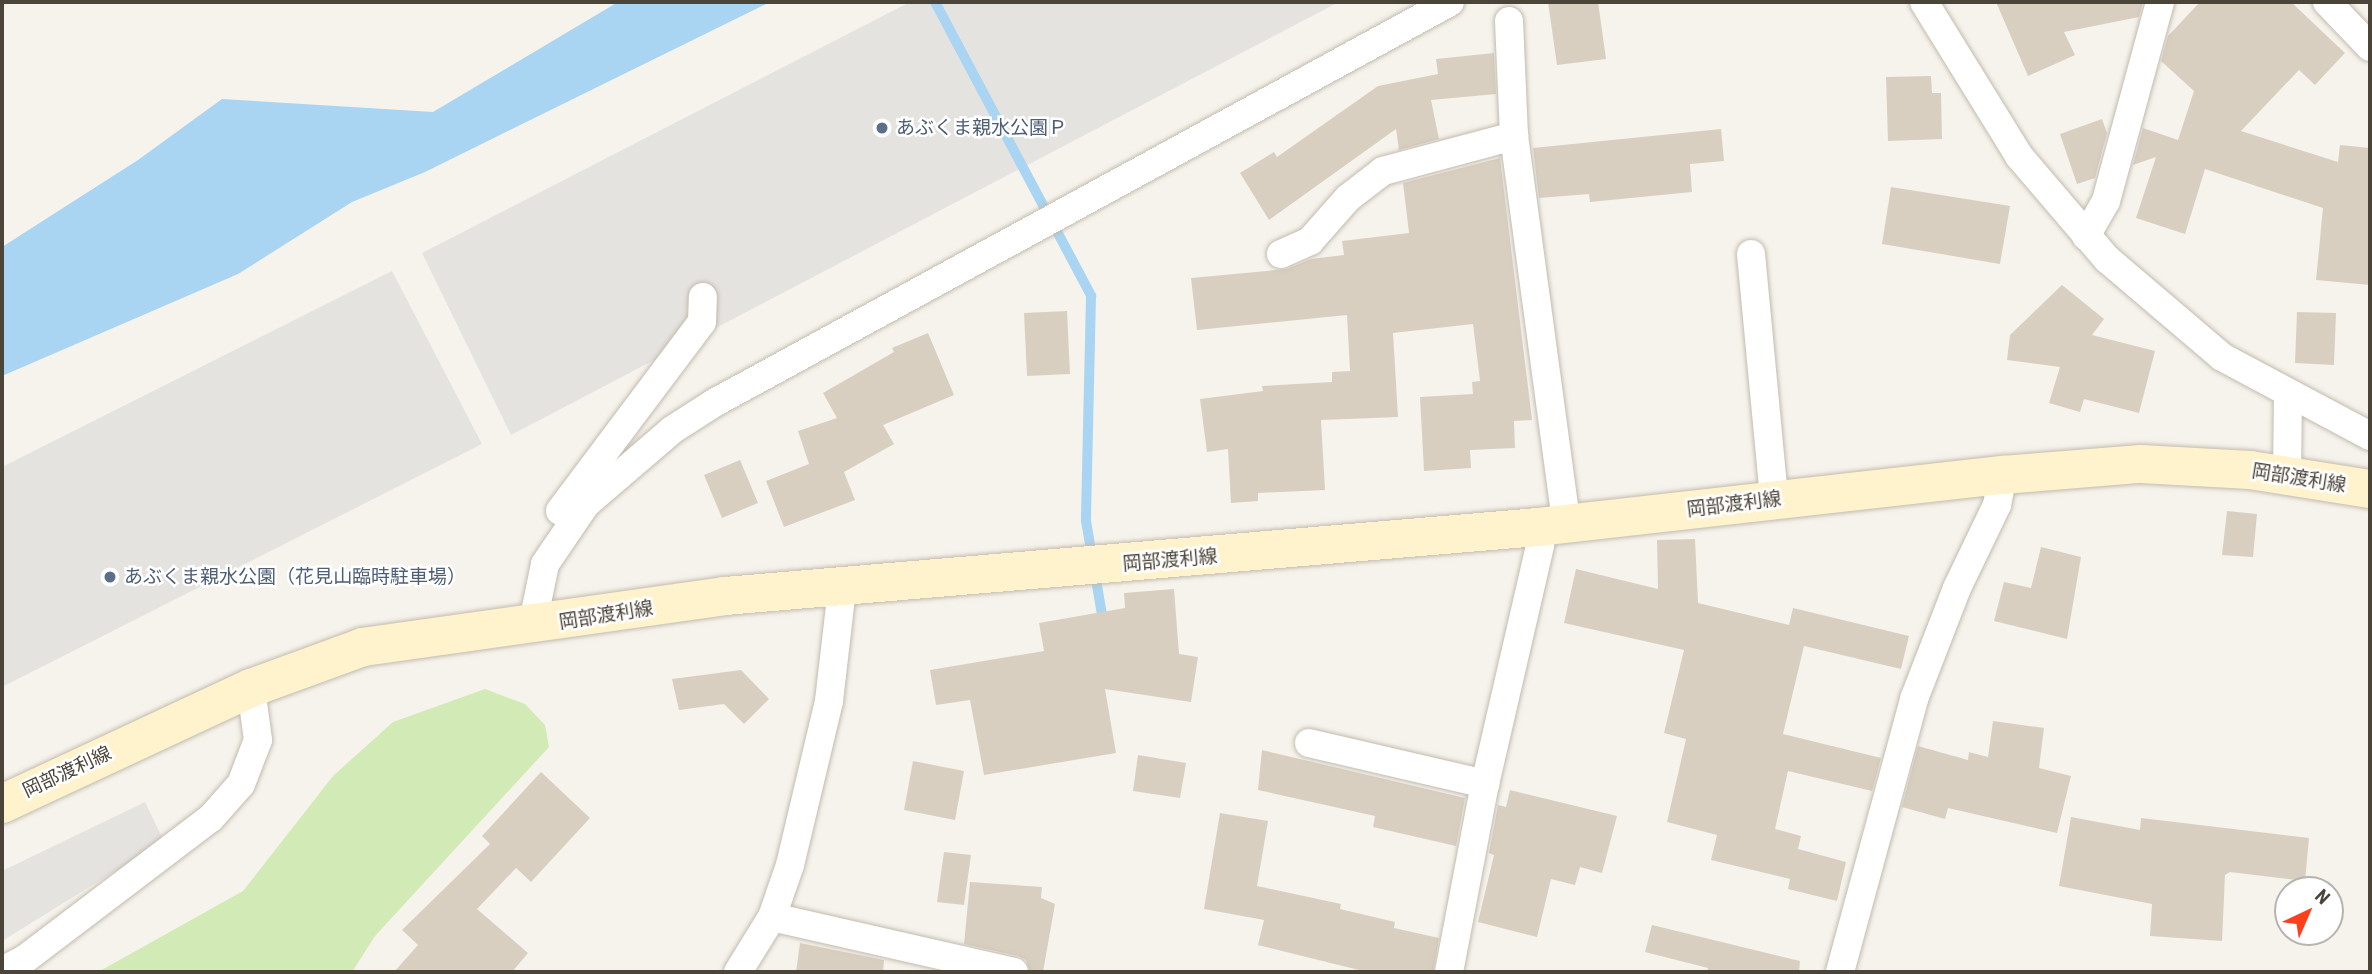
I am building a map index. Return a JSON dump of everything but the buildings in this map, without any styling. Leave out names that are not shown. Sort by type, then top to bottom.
[{"type":"main road","name":"岡部渡利線","points":[[2,804],[251,688],[363,648],[532,626],[725,596],[1552,525],[2003,475],[2141,464],[2287,475],[2370,489]]},
{"type":"street","points":[[532,626],[545,564],[586,504],[639,454],[714,403],[1450,2]]},
{"type":"street","points":[[1924,2],[2019,156],[2107,260],[2222,357],[2370,436]]},
{"type":"street","points":[[2086,236],[2106,201],[2160,2]]},
{"type":"street","points":[[2327,2],[2370,47]]},
{"type":"street","points":[[1449,972],[1485,784],[1540,545],[1552,525],[1514,136],[1509,21]]},
{"type":"street","points":[[1281,254],[1310,241],[1348,198],[1383,171],[1514,136]]},
{"type":"street","points":[[1751,254],[1774,499]]},
{"type":"street","points":[[545,564],[541,549],[553,520],[702,322],[703,297]]},
{"type":"street","points":[[2287,475],[2288,394]]},
{"type":"street","points":[[1840,972],[1914,699],[1957,588],[1997,505],[2003,475]]},
{"type":"street","points":[[738,972],[772,917],[790,865],[829,701],[842,588]]},
{"type":"street","points":[[2,971],[25,959],[211,818],[241,785],[258,740],[251,688]]},
{"type":"street","points":[[1309,743],[1485,784]]},
{"type":"street","points":[[772,917],[1014,972]]},
{"type":"green space","points":[[485,689],[525,704],[545,725],[549,747],[375,936],[352,972],[98,972],[243,891],[333,776],[393,722]]},
{"type":"shaded area","name":"あぶくま親水公園Ｐ","points":[[910,2],[1339,2],[511,435],[422,253]]},
{"type":"shaded area","name":"あぶくま親水公園（花見山臨時駐車場）","points":[[392,271],[482,444],[2,687],[2,467]]},
{"type":"shaded area","points":[[145,802],[164,841],[2,941],[2,871]]},
{"type":"water","points":[[618,2],[770,2],[425,172],[352,202],[238,274],[2,376],[2,247],[138,160],[222,99],[433,112]]},
{"type":"waterway","points":[[935,2],[1091,296],[1086,521],[1104,626]]},
{"type":"place","name":"あぶくま親水公園Ｐ","points":[[882,128]]},
{"type":"place","name":"あぶくま親水公園（花見山臨時駐車場）","points":[[110,577]]}]
